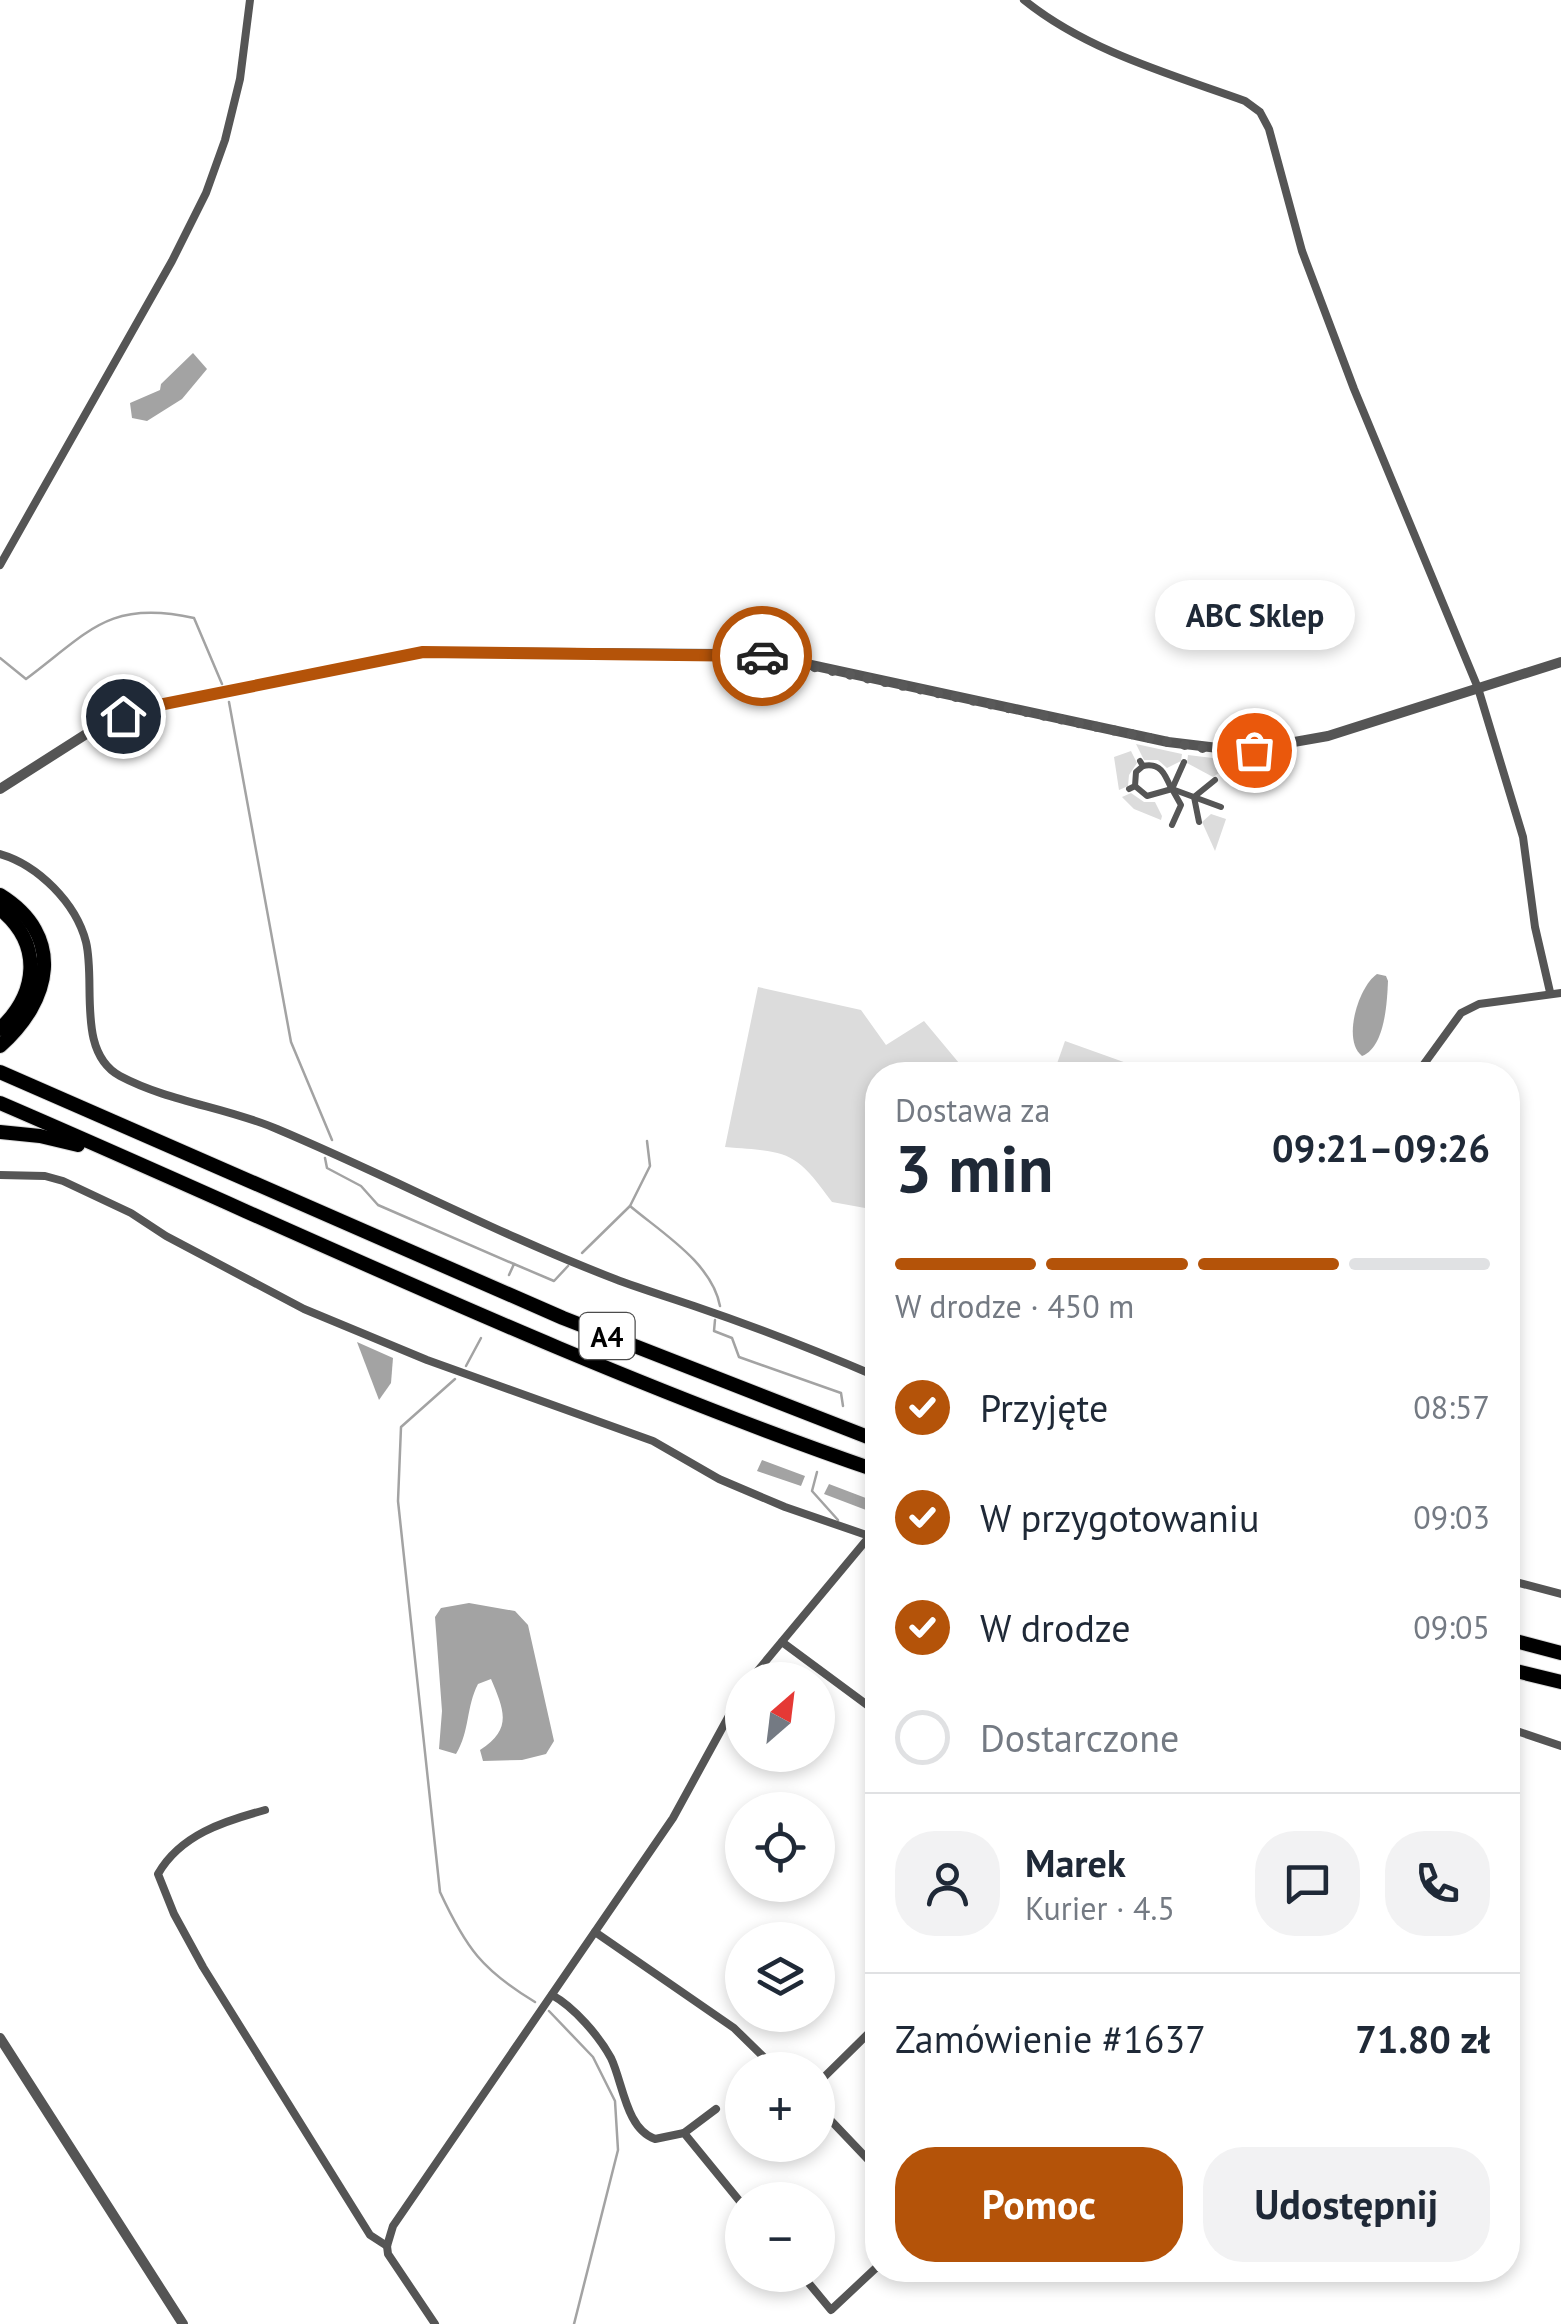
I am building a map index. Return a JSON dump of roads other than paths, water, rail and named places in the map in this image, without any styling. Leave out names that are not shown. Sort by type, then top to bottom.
[{"type":"highway","points":[[0,895],[18,908],[36,931],[44,962],[41,991],[33,1010],[0,1046]]},
{"type":"highway","points":[[0,909],[25,938],[32,968],[26,996],[0,1029]]},
{"type":"highway","name":"A4","points":[[0,1072],[546,1310],[865,1436]]},
{"type":"highway","name":"A4","points":[[0,1104],[554,1345],[776,1435],[865,1466]]},
{"type":"highway","points":[[0,1132],[40,1136],[134,1162]]},
{"type":"highway","points":[[1520,1642],[1561,1653]]},
{"type":"highway","points":[[1520,1672],[1561,1682]]},
{"type":"street","points":[[0,565],[172,261],[206,193],[240,80],[250,0]]},
{"type":"street","points":[[1024,0],[1050,22],[1088,41],[1246,100],[1260,112],[1269,129],[1302,250],[1354,389],[1478,688],[1523,837],[1535,927],[1550,992]]},
{"type":"street","points":[[0,789],[102,724],[144,708],[423,652],[723,654],[774,658],[1168,742],[1242,751],[1328,736],[1561,662]]},
{"type":"street","points":[[1172,789],[1184,762]]},
{"type":"street","points":[[1172,825],[1182,805],[1172,789],[1160,769],[1142,764],[1132,788],[1146,796],[1172,789],[1221,807]]},
{"type":"street","points":[[1194,797],[1215,780]]},
{"type":"street","points":[[1194,797],[1199,822]]},
{"type":"street","points":[[0,854],[14,858],[40,876],[70,908],[86,943],[98,1055],[115,1074],[172,1098],[271,1126],[616,1280],[698,1307],[865,1372]]},
{"type":"street","points":[[1425,1062],[1461,1013],[1479,1004],[1561,992]]},
{"type":"street","points":[[0,1175],[45,1176],[63,1181],[130,1213],[304,1309],[428,1360],[653,1441],[719,1478],[865,1535]]},
{"type":"street","points":[[765,1662],[865,1547]]},
{"type":"street","points":[[1520,1583],[1561,1594]]},
{"type":"street","points":[[782,1642],[865,1704]]},
{"type":"street","points":[[435,2324],[392,2262],[387,2246],[393,2226],[673,1818],[725,1723]]},
{"type":"street","points":[[1520,1732],[1561,1746]]},
{"type":"street","points":[[265,1810],[235,1818],[192,1838],[168,1855],[158,1874],[174,1914],[214,1984],[370,2235],[387,2246]]},
{"type":"street","points":[[595,1932],[734,2028],[759,2052]]},
{"type":"street","points":[[552,1995],[566,2002],[607,2052],[640,2130],[655,2139],[684,2133],[716,2109]]},
{"type":"street","points":[[835,2066],[865,2037]]},
{"type":"street","points":[[0,2038],[183,2324]]},
{"type":"street","points":[[835,2125],[865,2156]]},
{"type":"street","points":[[684,2133],[725,2183]]},
{"type":"street","points":[[816,2292],[831,2310],[865,2278]]},
{"type":"waterway","points":[[0,658],[26,679],[102,624],[141,613],[165,613],[194,618],[222,684]]},
{"type":"waterway","points":[[229,702],[291,1042],[332,1140]]},
{"type":"waterway","points":[[582,1253],[630,1206],[650,1166],[647,1141]]},
{"type":"waterway","points":[[325,1158],[327,1168],[361,1186],[378,1205],[514,1264]]},
{"type":"waterway","points":[[630,1206],[696,1263],[715,1290],[720,1306]]},
{"type":"waterway","points":[[509,1275],[514,1264],[554,1281],[568,1266]]},
{"type":"waterway","points":[[715,1320],[714,1331],[732,1338],[739,1357],[841,1393],[843,1406]]},
{"type":"waterway","points":[[466,1366],[481,1338]]},
{"type":"waterway","points":[[455,1379],[401,1427],[398,1501],[440,1892],[477,1956],[501,1979],[535,2002]]},
{"type":"waterway","points":[[817,1472],[812,1491],[838,1520]]},
{"type":"waterway","points":[[549,2011],[593,2057],[615,2101],[618,2150],[574,2324]]},
{"type":"place","name":"ABC Sklep","points":[[1254,750]]}]
